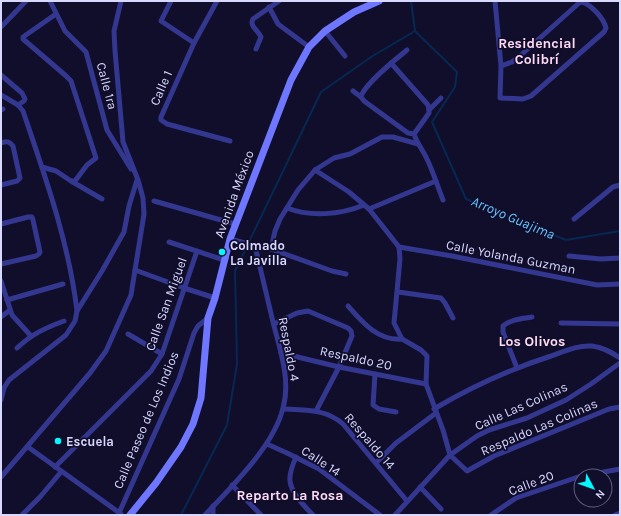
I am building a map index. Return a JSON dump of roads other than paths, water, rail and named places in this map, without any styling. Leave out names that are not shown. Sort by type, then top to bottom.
[{"type":"street","points":[[1,27],[26,1]]},
{"type":"street","name":"Calle 1ra","points":[[50,1],[65,31],[86,52],[107,130],[138,180]]},
{"type":"street","points":[[1,477],[90,373],[106,351],[131,295],[144,214],[143,198],[138,180],[123,142],[114,31],[121,1]]},
{"type":"street","points":[[171,1],[161,20],[162,22],[194,43]]},
{"type":"street","name":"Calle 1","points":[[217,1],[194,43],[162,113],[161,120],[167,124],[230,141]]},
{"type":"street","points":[[256,49],[260,37],[252,25],[253,19],[279,1]]},
{"type":"street","name":"Avenida México","points":[[130,515],[156,483],[181,447],[193,424],[201,398],[208,318],[215,298],[224,260],[235,224],[284,95],[309,47],[325,31],[354,12],[379,1]]},
{"type":"street","points":[[495,1],[500,66],[500,98],[523,99],[531,96],[604,32],[606,28],[604,21],[589,5],[582,2],[521,55],[512,62],[500,66]]},
{"type":"street","points":[[269,7],[278,24],[309,47]]},
{"type":"street","points":[[56,14],[23,37],[23,39],[70,81],[96,158],[87,165],[75,181],[72,181]]},
{"type":"street","points":[[325,31],[345,56]]},
{"type":"street","points":[[362,97],[364,90],[391,63],[407,50]]},
{"type":"street","points":[[391,63],[428,105],[430,110]]},
{"type":"street","points":[[1,75],[22,93],[25,99],[18,105]]},
{"type":"street","points":[[353,91],[362,97],[364,101],[408,133],[414,134]]},
{"type":"street","points":[[1,95],[18,105],[23,111],[42,167],[64,243],[77,311]]},
{"type":"street","points":[[414,134],[430,110],[441,98]]},
{"type":"street","points":[[414,134],[423,151],[443,200]]},
{"type":"street","points":[[271,248],[275,231],[287,208],[302,185],[315,170],[334,158],[350,154],[382,137],[393,137],[418,144]]},
{"type":"street","points":[[1,143],[10,142],[13,146],[20,178],[17,181],[1,185]]},
{"type":"street","points":[[42,167],[56,171],[102,199]]},
{"type":"street","points":[[315,170],[349,192],[364,205],[399,247],[400,259],[398,292],[394,323],[402,339]]},
{"type":"street","points":[[1,400],[4,388],[9,380],[66,334],[75,321],[77,311],[124,232],[129,206],[138,180]]},
{"type":"street","points":[[369,210],[436,181]]},
{"type":"street","points":[[574,219],[613,187],[620,185]]},
{"type":"street","points":[[154,201],[235,224]]},
{"type":"street","points":[[287,208],[298,212],[319,214],[343,211],[364,205]]},
{"type":"street","points":[[1,224],[28,216],[32,217],[34,220],[40,252],[36,256],[1,264]]},
{"type":"street","points":[[230,239],[264,248],[271,248],[332,271],[346,274]]},
{"type":"street","points":[[169,242],[224,260]]},
{"type":"street","name":"Respaldo 4","points":[[205,515],[267,444],[283,409],[286,394],[286,378],[281,353],[255,246]]},
{"type":"street","name":"Calle Yolanda Guzman","points":[[399,247],[597,285],[620,284]]},
{"type":"street","name":"Calle San Miguel","points":[[55,467],[151,371],[162,354],[198,251]]},
{"type":"street","points":[[569,256],[601,259],[620,258]]},
{"type":"street","points":[[135,270],[215,298]]},
{"type":"street","points":[[1,280],[10,310],[15,319],[31,336]]},
{"type":"street","points":[[7,300],[63,284]]},
{"type":"street","points":[[398,292],[441,298],[452,318]]},
{"type":"street","points":[[348,306],[356,316],[379,336],[390,339],[402,339],[421,350],[427,356],[426,384],[450,455]]},
{"type":"street","points":[[1,317],[10,310]]},
{"type":"street","points":[[274,324],[297,313],[308,311],[348,328],[351,331],[352,336],[339,367],[316,411]]},
{"type":"street","points":[[517,368],[503,332],[503,326],[508,322],[517,319],[532,317]]},
{"type":"street","name":"Calle Paseo de Los Indios","points":[[120,514],[179,379],[194,333],[198,326],[208,318]]},
{"type":"street","points":[[17,348],[31,336],[44,328],[64,321]]},
{"type":"street","points":[[561,323],[620,324]]},
{"type":"street","points":[[128,334],[162,354]]},
{"type":"street","points":[[376,463],[396,443],[455,396],[517,368],[579,346],[594,346],[607,350],[620,358]]},
{"type":"street","name":"Respaldo 20","points":[[281,353],[339,367],[426,384]]},
{"type":"street","name":"Calle Las Colinas","points":[[395,515],[450,455],[477,436],[489,430],[527,418],[566,400],[591,384],[620,362]]},
{"type":"street","points":[[375,374],[373,405],[379,409],[396,412]]},
{"type":"street","name":"Respaldo Las Colinas","points":[[450,455],[468,471],[494,456],[609,409],[620,407]]},
{"type":"street","name":"Respaldo 14","points":[[283,409],[316,411],[333,416],[343,424],[407,501]]},
{"type":"street","name":"Calle 14","points":[[267,444],[319,469],[380,515]]},
{"type":"street","points":[[28,447],[120,514]]},
{"type":"street","points":[[296,457],[290,475],[290,482],[300,501],[313,515]]},
{"type":"street","points":[[22,515],[40,497],[61,472]]},
{"type":"street","name":"Calle 20","points":[[491,515],[516,498],[573,479]]},
{"type":"street","points":[[232,485],[261,515]]},
{"type":"street","points":[[420,487],[441,509]]},
{"type":"street","points":[[213,506],[213,515]]},
{"type":"street","points":[[615,515],[620,513]]},
{"type":"waterway","name":"Arroyo Guajima","points":[[411,1],[415,31],[457,72],[455,87],[432,122],[466,199],[566,240],[620,231]]},
{"type":"waterway","points":[[181,515],[227,425],[237,364],[235,271],[321,92],[371,57],[415,31]]},
{"type":"place","name":"Colmado La Javilla","points":[[222,252]]},
{"type":"place","name":"Escuela","points":[[58,441]]},
{"type":"district","name":"Residencial Colibrí","points":[[537,52]]},
{"type":"district","name":"Los Olivos","points":[[532,341]]},
{"type":"district","name":"Reparto La Rosa","points":[[290,495]]}]
